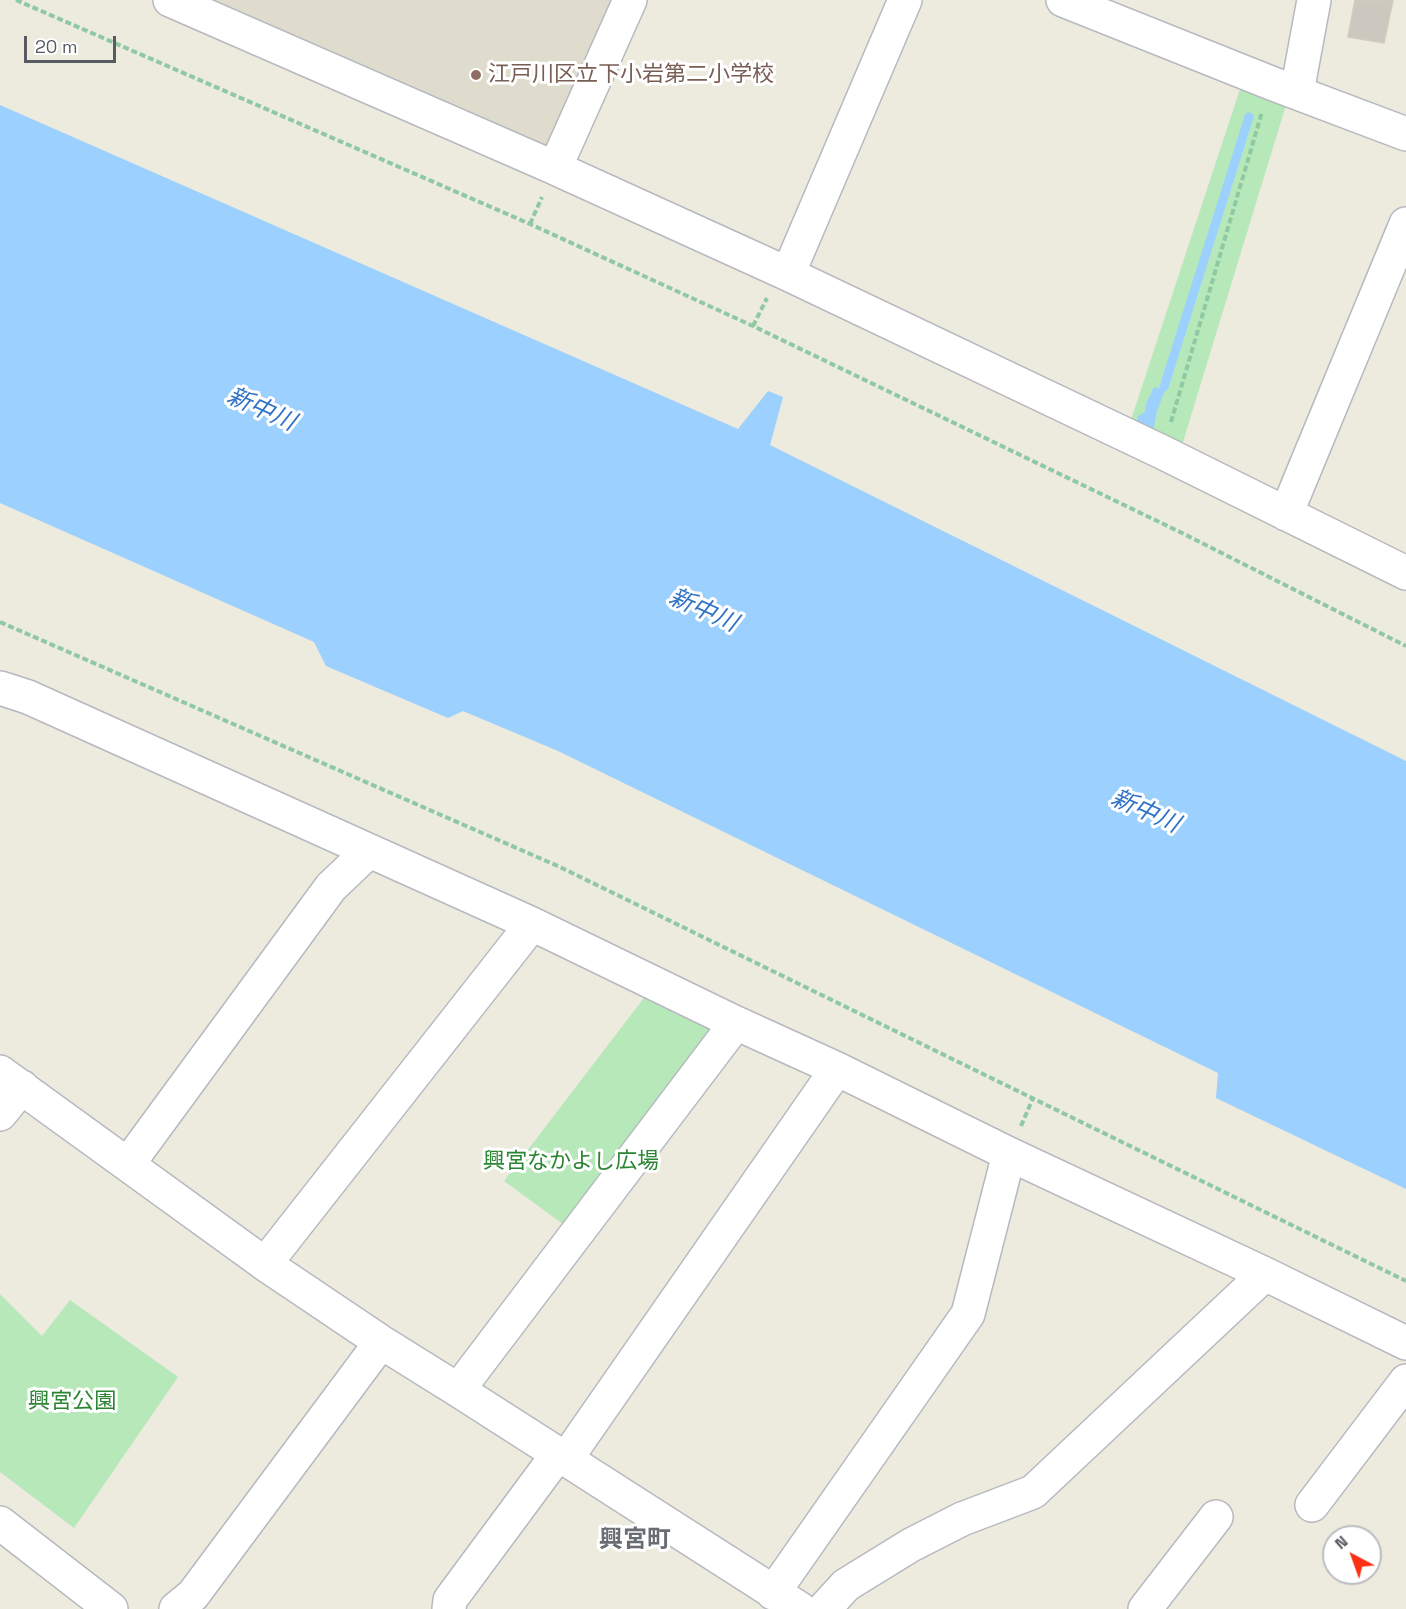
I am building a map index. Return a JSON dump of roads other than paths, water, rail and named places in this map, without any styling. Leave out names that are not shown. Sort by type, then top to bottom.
[{"type":"street","points":[[170,0],[778,284],[1162,452],[1406,573]]},
{"type":"street","points":[[550,179],[630,0]]},
{"type":"street","points":[[778,284],[905,0]]},
{"type":"street","points":[[1063,0],[1406,134]]},
{"type":"street","points":[[1284,88],[1314,0]]},
{"type":"street","points":[[1286,514],[1406,224]]},
{"type":"street","points":[[0,688],[28,697],[532,924],[1406,1343]]},
{"type":"street","points":[[128,1164],[331,887],[369,851]]},
{"type":"street","points":[[265,1264],[532,924]]},
{"type":"street","points":[[458,1390],[736,1023]]},
{"type":"street","points":[[449,1609],[450,1600],[562,1456],[837,1069]]},
{"type":"street","points":[[0,1114],[11,1079],[265,1264],[381,1342],[800,1609]]},
{"type":"street","points":[[773,1593],[968,1314],[1010,1154]]},
{"type":"street","points":[[824,1609],[846,1585],[912,1545],[962,1520],[1033,1492],[1265,1274]]},
{"type":"street","points":[[193,1604],[381,1342]]},
{"type":"street","points":[[1312,1505],[1406,1381]]},
{"type":"street","points":[[1145,1609],[1216,1517]]},
{"type":"street","points":[[0,1523],[111,1609]]},
{"type":"water","name":"新中川","points":[[0,105],[738,429],[768,391],[783,397],[770,445],[1406,761],[1406,1189],[1216,1098],[1218,1073],[558,751],[463,711],[448,718],[326,666],[314,642],[0,503]]},
{"type":"water","points":[[1154,387],[1165,390],[1153,431],[1135,429],[1138,416],[1145,412]]},
{"type":"waterway","points":[[1164,387],[1249,117]]},
{"type":"place","name":"江戸川区立下小岩第二小学校","points":[[476,75]]},
{"type":"district","name":"興宮町","points":[[635,1540]]},
{"type":"park label","name":"興宮なかよし広場","points":[[571,1162]]},
{"type":"park label","name":"興宮公園","points":[[72,1402]]}]
